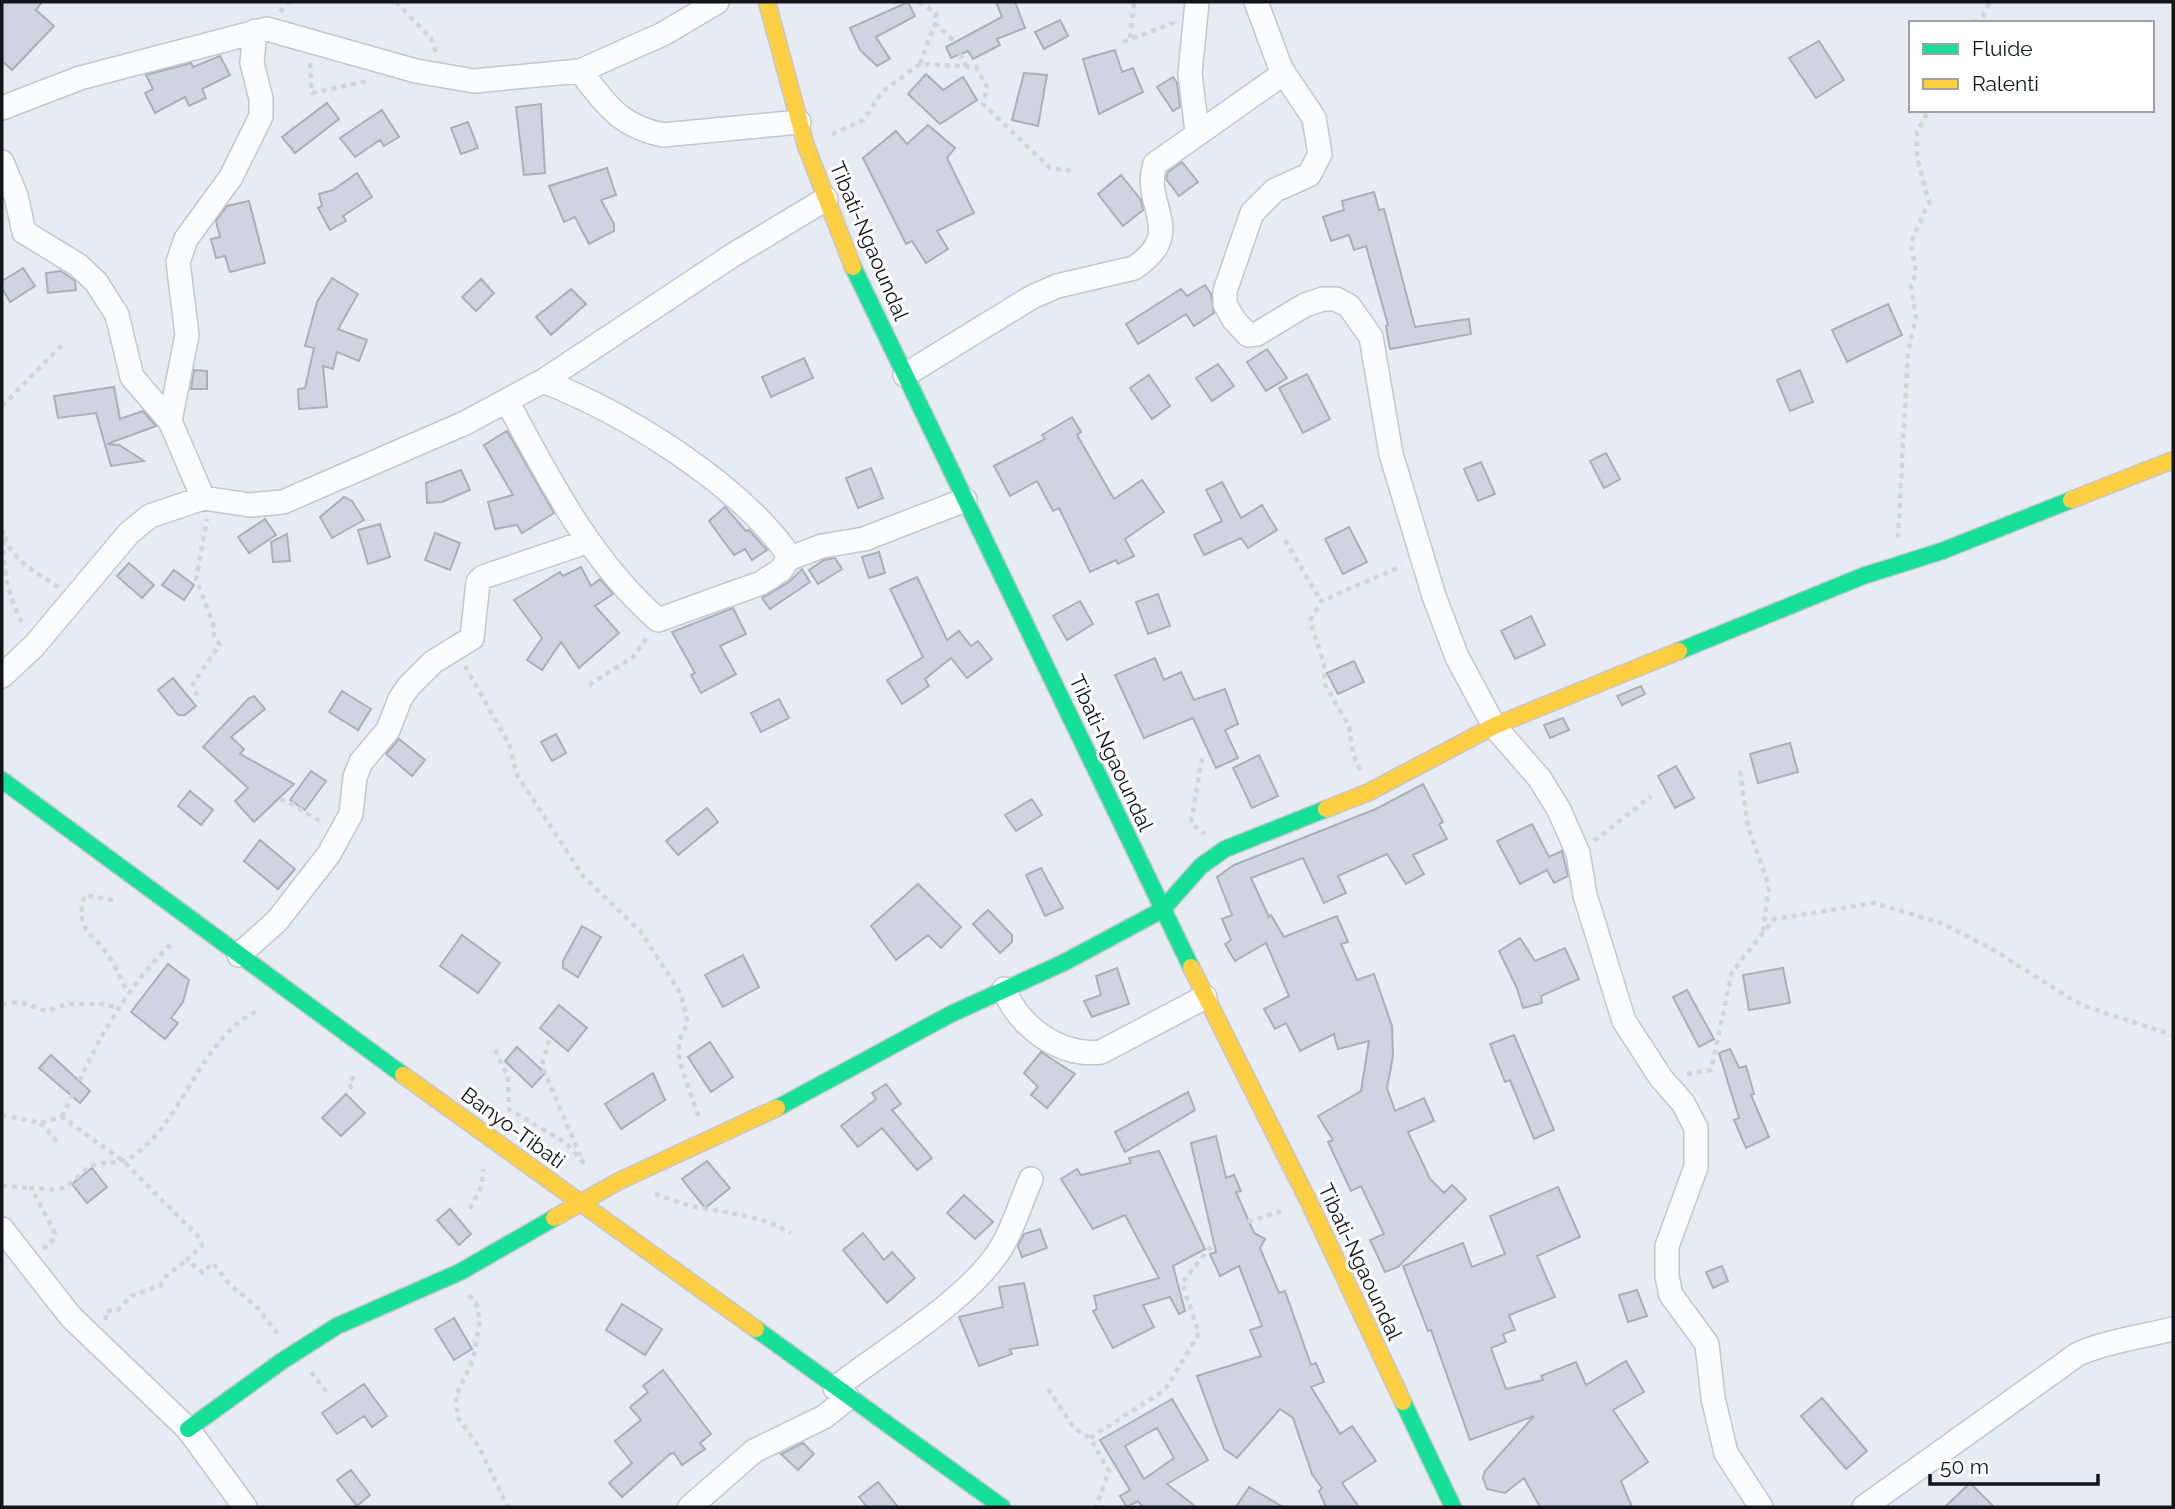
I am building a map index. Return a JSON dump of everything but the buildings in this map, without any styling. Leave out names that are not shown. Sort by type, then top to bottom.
[{"type":"main road","name":"Tibati-Ngaoundal","points":[[767,2],[806,146],[852,265],[1161,910],[1310,1202],[1453,1507]]},
{"type":"main road","points":[[188,1429],[295,1352],[337,1326],[386,1307],[460,1272],[513,1238],[582,1204],[617,1182],[708,1142],[862,1064],[951,1014],[1063,963],[1161,910],[1201,866],[1225,849],[1369,792],[1494,726],[1896,564],[1942,551],[2173,460]]},
{"type":"main road","name":"Banyo-Tibati","points":[[2,780],[287,993],[493,1138],[841,1393],[1002,1507]]},
{"type":"street","points":[[2,108],[80,78],[267,29],[444,76],[474,81],[580,71],[663,34],[717,2]]},
{"type":"street","points":[[1256,2],[1274,55],[1314,118],[1320,154],[1308,175],[1275,190],[1252,213],[1227,278],[1226,304],[1248,335],[1257,334],[1305,305],[1323,299],[1336,299],[1360,317],[1371,337],[1391,454],[1434,596],[1457,657],[1494,726],[1540,779],[1559,810],[1578,853],[1585,895],[1615,1000],[1624,1021],[1661,1078],[1683,1103],[1696,1128],[1696,1167],[1667,1246],[1667,1276],[1671,1295],[1707,1344],[1713,1398],[1726,1453],[1761,1507]]},
{"type":"street","points":[[1195,9],[1189,73],[1197,132]]},
{"type":"street","points":[[170,421],[187,335],[178,262],[186,239],[231,177],[261,116],[261,99],[252,63],[255,31]]},
{"type":"street","points":[[580,71],[611,111],[641,130],[663,135],[799,122]]},
{"type":"street","points":[[905,374],[1032,297],[1057,286],[1134,268],[1144,261],[1152,253],[1161,231],[1161,214],[1151,185],[1155,164],[1197,132],[1236,110],[1263,85],[1284,73]]},
{"type":"street","points":[[2,162],[16,196],[24,232],[78,265],[96,282],[117,316],[132,377],[170,421],[203,498]]},
{"type":"street","points":[[2,676],[34,646],[72,598],[139,523],[171,507],[203,498],[250,505],[283,502],[366,468],[508,403],[733,255],[827,199]]},
{"type":"street","points":[[543,381],[602,408],[684,458],[765,525],[788,554],[788,559]]},
{"type":"street","points":[[508,403],[586,542],[619,582],[658,620],[761,583],[781,570],[788,559],[822,546],[864,540],[965,500]]},
{"type":"street","points":[[239,955],[286,911],[342,834],[351,814],[355,777],[360,762],[388,730],[400,699],[409,686],[453,648],[472,638],[474,602],[483,577],[586,542]]},
{"type":"street","points":[[1004,989],[1010,1004],[1048,1041],[1072,1052],[1087,1054],[1101,1052],[1205,997]]},
{"type":"street","points":[[690,1507],[754,1451],[824,1417],[841,1393],[987,1266],[1001,1248],[1031,1179]]},
{"type":"street","points":[[2,1229],[71,1317],[188,1429],[246,1507]]},
{"type":"street","points":[[1864,1507],[2078,1354],[2102,1343],[2122,1342],[2173,1329]]},
{"type":"path","points":[[396,2],[431,38],[444,76]]},
{"type":"path","points":[[806,146],[863,120],[883,92],[920,64],[936,13],[919,2]]},
{"type":"path","points":[[1130,38],[1134,2]]},
{"type":"path","points":[[1977,21],[1990,2]]},
{"type":"path","points":[[1123,42],[1195,9]]},
{"type":"path","points":[[935,23],[951,38],[966,66]]},
{"type":"path","points":[[920,64],[976,67],[987,87],[983,104],[1051,168],[1074,170]]},
{"type":"path","points":[[1896,564],[1908,352],[1916,318],[1911,287],[1916,273],[1911,242],[1929,202],[1917,158],[1917,132],[1928,112]]},
{"type":"path","points":[[2,406],[64,343]]},
{"type":"path","points":[[197,696],[193,683],[219,645],[196,579],[208,512],[203,498]]},
{"type":"path","points":[[2,529],[9,549],[26,567],[72,598]]},
{"type":"path","points":[[2,529],[2,558],[10,597],[34,646]]},
{"type":"path","points":[[1285,540],[1321,601]]},
{"type":"path","points":[[1369,792],[1353,754],[1349,726],[1325,685],[1324,664],[1310,621],[1321,601],[1405,565],[1413,568]]},
{"type":"path","points":[[589,685],[633,657],[658,620]]},
{"type":"path","points":[[453,648],[484,696],[509,744],[517,775],[583,876],[642,932],[681,994],[688,1023],[679,1040],[679,1060],[708,1142]]},
{"type":"path","points":[[1202,758],[1191,823],[1225,849]]},
{"type":"path","points":[[1740,771],[1748,827],[1769,886],[1762,934]]},
{"type":"path","points":[[252,789],[289,802],[342,834]]},
{"type":"path","points":[[1578,853],[1651,796]]},
{"type":"path","points":[[129,993],[103,947],[85,931],[80,910],[85,895],[104,900],[115,899],[128,895],[139,883]]},
{"type":"path","points":[[1661,1078],[1711,1070],[1732,972],[1774,919],[1874,903],[1941,923],[1992,949],[2081,1005],[2173,1035]]},
{"type":"path","points":[[62,1117],[103,1029],[147,968],[194,921]]},
{"type":"path","points":[[2,1186],[64,1188],[91,1165],[131,1158],[155,1133],[195,1079],[208,1053],[245,1016],[287,993]]},
{"type":"path","points":[[2,1004],[20,1002],[46,1011],[68,1004],[103,1004],[118,1008]]},
{"type":"path","points":[[549,1040],[542,1066],[583,1162]]},
{"type":"path","points":[[495,1050],[508,1077],[509,1110],[566,1143],[583,1162],[617,1182]]},
{"type":"path","points":[[2,1115],[40,1122],[62,1117],[123,1161],[198,1236],[202,1245],[167,1275],[161,1285],[131,1296],[119,1309],[105,1312],[106,1323],[95,1342]]},
{"type":"path","points":[[40,1122],[58,1142]]},
{"type":"path","points":[[470,1209],[482,1185],[484,1163],[493,1138]]},
{"type":"path","points":[[549,1181],[583,1162]]},
{"type":"path","points":[[26,1260],[51,1243],[55,1233],[31,1188]]},
{"type":"path","points":[[652,1193],[693,1207],[750,1215],[771,1221],[791,1233]]},
{"type":"path","points":[[1090,1438],[1165,1390],[1199,1333],[1182,1283],[1207,1251],[1237,1225],[1310,1202]]},
{"type":"path","points":[[187,1260],[203,1273],[213,1263],[230,1285],[256,1306],[329,1395]]},
{"type":"path","points":[[460,1272],[463,1286],[476,1303],[480,1321],[473,1360],[456,1396],[457,1417],[479,1447],[508,1507]]},
{"type":"path","points":[[1048,1389],[1074,1428],[1090,1438],[1109,1471],[1096,1507]]},
{"type":"traffic: fast","points":[[853,267],[1191,967]]},
{"type":"traffic: fast","points":[[1679,651],[1863,576],[1942,551],[2071,500]]},
{"type":"traffic: fast","points":[[2,780],[403,1075]]},
{"type":"traffic: fast","points":[[777,1108],[951,1014],[1063,963],[1162,910],[1201,866],[1225,849],[1326,809]]},
{"type":"traffic: fast","points":[[188,1429],[282,1361],[337,1326],[460,1272],[554,1218]]},
{"type":"traffic: fast","points":[[756,1329],[1002,1507]]},
{"type":"traffic: fast","points":[[1403,1402],[1453,1507]]},
{"type":"traffic: slow","points":[[767,2],[806,146],[853,267]]},
{"type":"traffic: slow","points":[[2071,500],[2173,460]]},
{"type":"traffic: slow","points":[[1326,809],[1369,792],[1494,726],[1679,651]]},
{"type":"traffic: slow","points":[[1191,967],[1309,1202],[1403,1402]]},
{"type":"traffic: slow","points":[[403,1075],[756,1329]]},
{"type":"traffic: slow","points":[[554,1218],[617,1182],[777,1108]]}]
